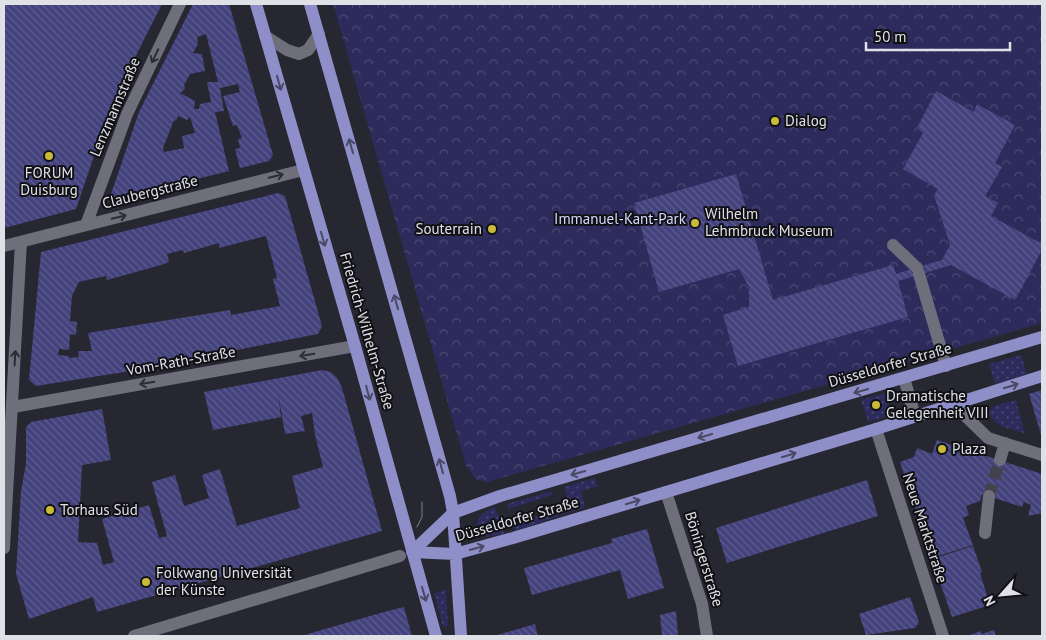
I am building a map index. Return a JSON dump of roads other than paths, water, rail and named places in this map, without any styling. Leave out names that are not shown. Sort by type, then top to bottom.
[{"type":"main road","name":"Friedrich-Wilhelm-Straße","points":[[256,4],[355,346],[406,554],[436,636]]},
{"type":"main road","points":[[310,4],[409,349],[453,513],[461,636]]},
{"type":"main road","name":"Düsseldorfer Straße","points":[[406,554],[453,513],[500,496],[1042,337]]},
{"type":"main road","name":"Düsseldorfer Straße","points":[[406,554],[455,554],[876,429],[1042,376]]},
{"type":"street","name":"Lenzmannstraße","points":[[86,225],[126,114],[178,8]]},
{"type":"street","points":[[265,36],[287,50],[299,54],[308,50],[319,34]]},
{"type":"street","name":"Claubergstraße","points":[[4,246],[303,170]]},
{"type":"street","points":[[4,548],[21,242]]},
{"type":"street","points":[[893,245],[918,271],[946,366]]},
{"type":"street","name":"Vom-Rath-Straße","points":[[13,407],[355,346]]},
{"type":"street","points":[[904,378],[915,416]]},
{"type":"street","points":[[953,404],[988,438],[1042,455]]},
{"type":"street","name":"Neue Marktstraße","points":[[876,429],[943,636]]},
{"type":"street","points":[[1000,460],[1005,443]]},
{"type":"street","name":"Böningerstraße","points":[[666,492],[702,604],[708,636]]},
{"type":"street","points":[[985,533],[989,496]]},
{"type":"street","name":"Düsseldorfer Straße","points":[[134,636],[406,554]]},
{"type":"tunnel","points":[[989,496],[1000,460]]},
{"type":"tram line","points":[[417,527],[422,517],[422,502]]},
{"type":"place","name":"Dialog","points":[[775,121]]},
{"type":"place","name":"FORUM Duisburg","points":[[49,156]]},
{"type":"place","name":"Wilhelm Lehmbruck Museum","points":[[695,223]]},
{"type":"place","name":"Souterrain","points":[[492,229]]},
{"type":"place","name":"Dramatische Gelegenheit VIII","points":[[876,405]]},
{"type":"place","name":"Plaza","points":[[942,449]]},
{"type":"place","name":"Torhaus Süd","points":[[50,510]]},
{"type":"place","name":"Folkwang Universität der Künste","points":[[146,582]]},
{"type":"park label","name":"Immanuel-Kant-Park","points":[[620,219]]}]
